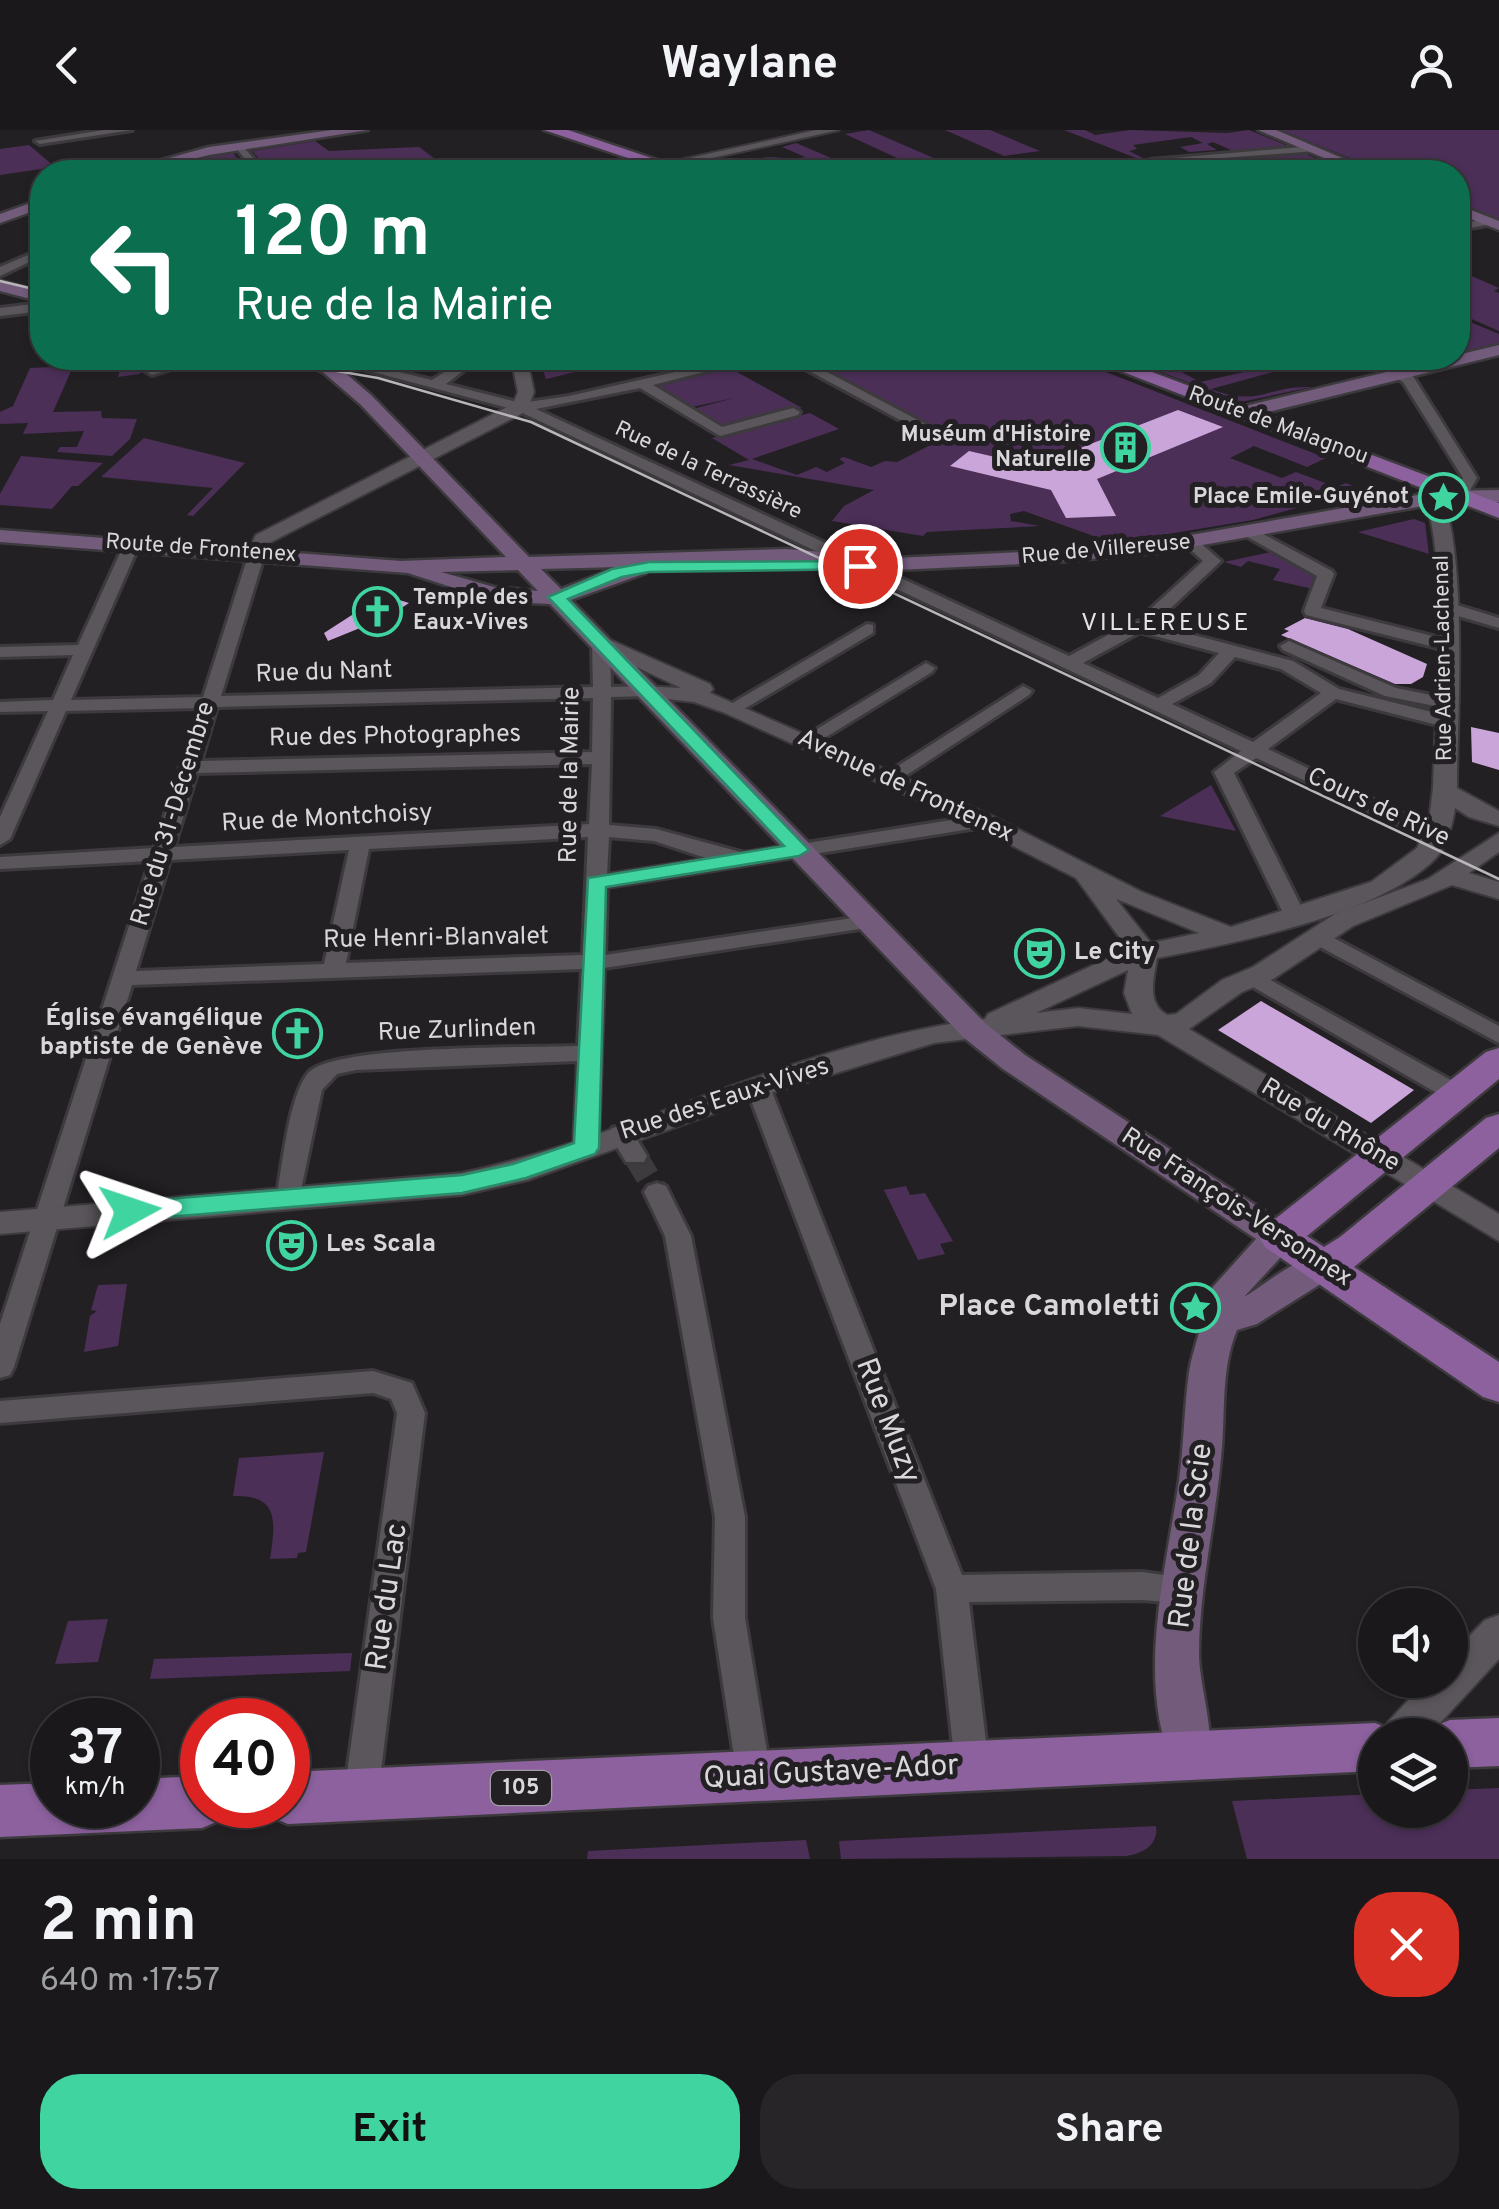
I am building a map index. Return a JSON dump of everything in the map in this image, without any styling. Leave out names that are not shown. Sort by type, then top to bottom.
[{"type":"main road","points":[[177,160],[238,146],[361,130]]},
{"type":"main road","points":[[552,130],[647,160]]},
{"type":"main road","points":[[1265,130],[1339,160]]},
{"type":"main road","points":[[0,219],[30,208]]},
{"type":"main road","points":[[1470,214],[1493,224]]},
{"type":"main road","points":[[0,275],[30,284]]},
{"type":"main road","points":[[0,286],[30,293]]},
{"type":"main road","points":[[1470,359],[1495,354]]},
{"type":"main road","points":[[331,370],[366,400]]},
{"type":"main road","points":[[347,370],[363,387],[366,400]]},
{"type":"main road","name":"Route de Malagnou","points":[[1129,370],[1499,511]]},
{"type":"main road","points":[[1240,412],[1417,370]]},
{"type":"main road","name":"Rue François-Versonnex","points":[[366,400],[974,1030],[1014,1062],[1499,1385]]},
{"type":"main road","name":"Rue de Villereuse","points":[[1361,508],[1395,485],[1394,479],[1377,463]]},
{"type":"main road","name":"Rue de Villereuse","points":[[854,563],[1044,558],[1191,542],[1442,492],[1499,496]]},
{"type":"main road","name":"Route de Frontenex","points":[[0,536],[401,566]]},
{"type":"main road","points":[[474,590],[514,598],[556,597],[601,571],[786,556],[854,563]]},
{"type":"main road","points":[[401,566],[522,562],[601,571],[854,563]]},
{"type":"main road","points":[[401,566],[596,637]]},
{"type":"main road","points":[[1499,1060],[1279,1238],[1222,1298],[1223,1320],[1244,1314],[1354,1248],[1499,1127]]},
{"type":"main road","name":"Rue de la Scie","points":[[1190,1754],[1178,1676],[1182,1589],[1202,1457],[1206,1372],[1212,1339],[1223,1320]]},
{"type":"main road","points":[[1468,1743],[1499,1742]]},
{"type":"main road","name":"Quai Gustave-Ador","points":[[310,1797],[1358,1748]]},
{"type":"main road","points":[[0,1811],[180,1803]]},
{"type":"street","points":[[40,141],[127,130]]},
{"type":"street","points":[[694,160],[833,130]]},
{"type":"street","points":[[238,146],[250,160]]},
{"type":"street","points":[[1155,160],[1312,149]]},
{"type":"street","points":[[0,275],[30,259]]},
{"type":"street","points":[[0,312],[30,308]]},
{"type":"street","points":[[152,372],[158,370]]},
{"type":"street","name":"Rue de la Terrassière","points":[[377,370],[521,407],[1256,752]]},
{"type":"street","points":[[436,384],[456,370]]},
{"type":"street","points":[[521,370],[526,392],[521,407]]},
{"type":"street","points":[[258,553],[262,539],[521,407],[704,370]]},
{"type":"street","points":[[815,370],[935,433]]},
{"type":"street","points":[[1395,370],[1402,373],[1470,478],[1442,492]]},
{"type":"street","points":[[643,384],[720,432],[793,412]]},
{"type":"street","name":"Rue Adrien-Lachenal","points":[[1436,835],[1444,790],[1448,608],[1442,492]]},
{"type":"street","points":[[1250,532],[1326,574],[1312,611],[1446,644]]},
{"type":"street","points":[[1068,664],[1138,626],[1151,626],[1151,618],[1213,561],[1191,542]]},
{"type":"street","points":[[0,839],[132,543]]},
{"type":"street","name":"Rue du 31-Décembre","points":[[0,1367],[44,1218],[124,978],[159,855],[258,553]]},
{"type":"street","points":[[1448,608],[1499,623]]},
{"type":"street","points":[[1138,626],[1286,664],[1333,693],[1445,712]]},
{"type":"street","points":[[733,708],[868,629]]},
{"type":"street","name":"Rue de la Mairie","points":[[586,1148],[601,758],[596,637]]},
{"type":"street","name":"Avenue de Frontenex","points":[[596,637],[733,708],[982,821],[1133,898],[1226,935]]},
{"type":"street","points":[[1290,646],[1390,692],[1445,712]]},
{"type":"street","points":[[0,652],[82,650]]},
{"type":"street","points":[[1156,706],[1204,678],[1231,650]]},
{"type":"street","points":[[806,742],[926,668]]},
{"type":"street","points":[[889,778],[1023,691]]},
{"type":"street","name":"Rue du Nant","points":[[0,707],[649,692]]},
{"type":"street","name":"Avenue de Frontenex","points":[[649,692],[698,696],[733,708]]},
{"type":"street","points":[[1295,916],[1224,772],[1333,693]]},
{"type":"street","name":"Cours de Rive","points":[[1256,752],[1436,835],[1492,854]]},
{"type":"street","name":"Rue des Photographes","points":[[190,767],[601,758]]},
{"type":"street","points":[[1444,790],[1478,812],[1499,819]]},
{"type":"street","points":[[596,883],[982,821]]},
{"type":"street","name":"Rue de Montchoisy","points":[[0,863],[598,830],[656,835],[743,859]]},
{"type":"street","points":[[974,1030],[1144,952],[1295,916],[1380,887],[1422,857],[1436,835]]},
{"type":"street","points":[[334,970],[360,845]]},
{"type":"street","points":[[1144,952],[1138,993],[1146,1015],[1180,1030],[1243,982],[1344,920],[1420,892],[1492,854]]},
{"type":"street","name":"Avenue de Frontenex","points":[[1077,867],[1144,952]]},
{"type":"street","name":"Cours de Rive","points":[[1448,877],[1473,881],[1499,892]]},
{"type":"street","name":"Rue Henri-Blanvalet","points":[[124,978],[592,963],[866,922]]},
{"type":"street","points":[[1226,935],[1277,941],[1318,936],[1499,1036]]},
{"type":"street","points":[[1226,935],[1240,952],[1243,982]]},
{"type":"street","points":[[1243,982],[1456,1094]]},
{"type":"street","name":"Rue des Eaux-Vives","points":[[0,1222],[462,1184],[517,1172],[586,1148],[628,1145],[758,1087],[932,1034],[1078,1018],[1180,1030]]},
{"type":"street","name":"Rue du Rhône","points":[[1180,1030],[1499,1229]]},
{"type":"street","name":"Rue Zurlinden","points":[[290,1198],[310,1090],[314,1079],[327,1068],[356,1062],[590,1053]]},
{"type":"street","name":"Rue Muzy","points":[[758,1087],[952,1589],[972,1766]]},
{"type":"street","points":[[658,1192],[678,1236],[730,1517],[728,1618],[754,1776]]},
{"type":"street","name":"Rue du Lac","points":[[0,1412],[374,1382],[394,1387],[408,1399],[411,1413],[399,1520],[361,1795]]},
{"type":"street","points":[[952,1589],[1182,1589]]},
{"type":"street","points":[[1418,1718],[1499,1632]]},
{"type":"shaded area","points":[[869,130],[938,160],[901,160],[845,134]]},
{"type":"shaded area","points":[[945,130],[990,130],[1040,151],[1004,156]]},
{"type":"shaded area","points":[[1064,130],[1085,130],[1095,135],[1130,130],[1249,130],[1293,148],[1233,151],[1213,142],[1207,144],[1217,150],[1189,152],[1180,147],[1203,143],[1191,137],[1133,145],[1137,149],[1129,151],[1143,158],[1136,158]]},
{"type":"shaded area","points":[[1281,130],[1499,130],[1499,219],[1470,207],[1470,160],[1355,160]]},
{"type":"shaded area","points":[[315,141],[329,151],[419,147],[437,160],[260,160],[252,151]]},
{"type":"shaded area","points":[[796,143],[836,160],[761,158],[805,157],[782,147]]},
{"type":"shaded area","points":[[29,145],[47,160],[30,160],[30,171],[0,175],[0,149]]},
{"type":"shaded area","points":[[223,151],[232,152],[239,160],[185,160]]},
{"type":"shaded area","points":[[1301,152],[1321,160],[1299,159],[1195,160]]},
{"type":"shaded area","points":[[1470,275],[1499,288],[1494,291],[1499,293],[1499,331],[1470,318]]},
{"type":"shaded area","points":[[1470,322],[1499,334],[1499,347],[1470,353]]},
{"type":"shaded area","points":[[30,368],[96,370],[71,371],[53,412],[101,411],[102,418],[137,419],[130,439],[112,456],[57,452],[60,447],[77,447],[84,431],[23,434],[28,423],[0,424],[0,412],[13,406]]},
{"type":"shaded area","points":[[120,370],[146,370],[139,374],[118,377]]},
{"type":"shaded area","points":[[543,370],[583,370],[546,379]]},
{"type":"shaded area","points":[[734,370],[802,408],[719,428],[689,410],[734,398],[687,408],[653,388]]},
{"type":"shaded area","points":[[826,370],[1101,370],[1326,458],[1307,467],[1254,446],[1230,458],[1282,478],[1296,472],[1336,487],[1346,483],[1362,490],[1253,520],[1113,543],[1024,511],[1010,514],[1011,521],[1040,526],[927,532],[923,536],[832,521],[844,506],[874,490],[729,465],[749,460],[712,438],[810,413],[839,429],[752,459],[797,475],[816,467],[827,472],[845,463],[839,459],[844,457],[871,467],[885,461],[897,462],[956,432],[939,429]]},
{"type":"shaded area","points":[[1178,370],[1200,382],[1253,370],[1280,370],[1211,389],[1252,396],[1312,387],[1241,402],[1158,371]]},
{"type":"shaded area","points":[[144,438],[245,463],[193,516],[187,515],[213,488],[101,477]]},
{"type":"shaded area","points":[[21,456],[103,463],[78,486],[72,486],[52,509],[0,505],[0,494]]},
{"type":"shaded area","points":[[1414,519],[1425,523],[1429,554],[1358,532]]},
{"type":"shaded area","points":[[1276,551],[1319,576],[1313,589],[1273,580],[1280,569],[1248,561],[1241,567],[1224,562]]},
{"type":"shaded area","points":[[1211,785],[1236,831],[1160,816]]},
{"type":"shaded area","points":[[906,1186],[910,1195],[925,1193],[953,1241],[940,1244],[945,1254],[918,1260],[884,1190]]},
{"type":"shaded area","points":[[127,1284],[118,1346],[84,1352],[90,1316],[97,1311],[91,1310],[98,1285]]},
{"type":"shaded area","points":[[324,1452],[306,1552],[298,1553],[297,1558],[270,1559],[273,1523],[267,1506],[260,1500],[233,1496],[239,1458]]},
{"type":"shaded area","points":[[108,1619],[98,1662],[55,1664],[68,1621]]},
{"type":"shaded area","points":[[352,1653],[350,1671],[150,1679],[154,1659]]},
{"type":"shaded area","points":[[1499,1788],[1499,1859],[1247,1859],[1232,1801],[1358,1795],[1358,1828],[1468,1828],[1468,1789]]},
{"type":"shaded area","points":[[1156,1826],[1155,1838],[1148,1847],[1126,1856],[841,1859],[839,1841]]},
{"type":"shaded area","points":[[806,1840],[810,1859],[587,1859],[588,1851]]},
{"type":"building","name":"Muséum d'Histoire Naturelle","points":[[1178,410],[1223,427],[1097,479],[1116,516],[1066,518],[1051,490],[950,466],[969,451],[1034,466]]},
{"type":"building","name":"Temple des Eaux-Vives","points":[[383,595],[409,603],[371,628],[365,626],[328,641],[324,633]]},
{"type":"building","points":[[1305,618],[1348,629],[1427,664],[1423,677],[1411,684],[1395,684],[1281,635],[1289,631],[1284,629]]},
{"type":"building","points":[[1471,727],[1499,733],[1499,770],[1472,762]]},
{"type":"building","points":[[1261,1001],[1414,1090],[1371,1123],[1218,1030]]},
{"type":"tunnel","points":[[635,1156],[657,1192]]},
{"type":"tram line","points":[[0,281],[30,288]]},
{"type":"tram line","points":[[331,370],[378,378],[531,422],[1499,879]]},
{"type":"place","name":"Muséum d'Histoire Naturelle","points":[[1126,448]]},
{"type":"place","name":"Place Emile-Guyénot","points":[[1444,497]]},
{"type":"place","name":"Temple des Eaux-Vives","points":[[378,611]]},
{"type":"place","name":"Le City","points":[[1039,953]]},
{"type":"place","name":"Église évangélique baptiste de Genève","points":[[298,1033]]},
{"type":"place","name":"Les Scala","points":[[291,1245]]},
{"type":"place","name":"Place Camoletti","points":[[1195,1307]]},
{"type":"district","name":"VILLEREUSE","points":[[1166,624]]},
{"type":"route","points":[[130,1211],[462,1184],[517,1172],[586,1148],[596,883],[799,850],[556,597],[580,591],[626,570],[649,567],[860,566]]}]
